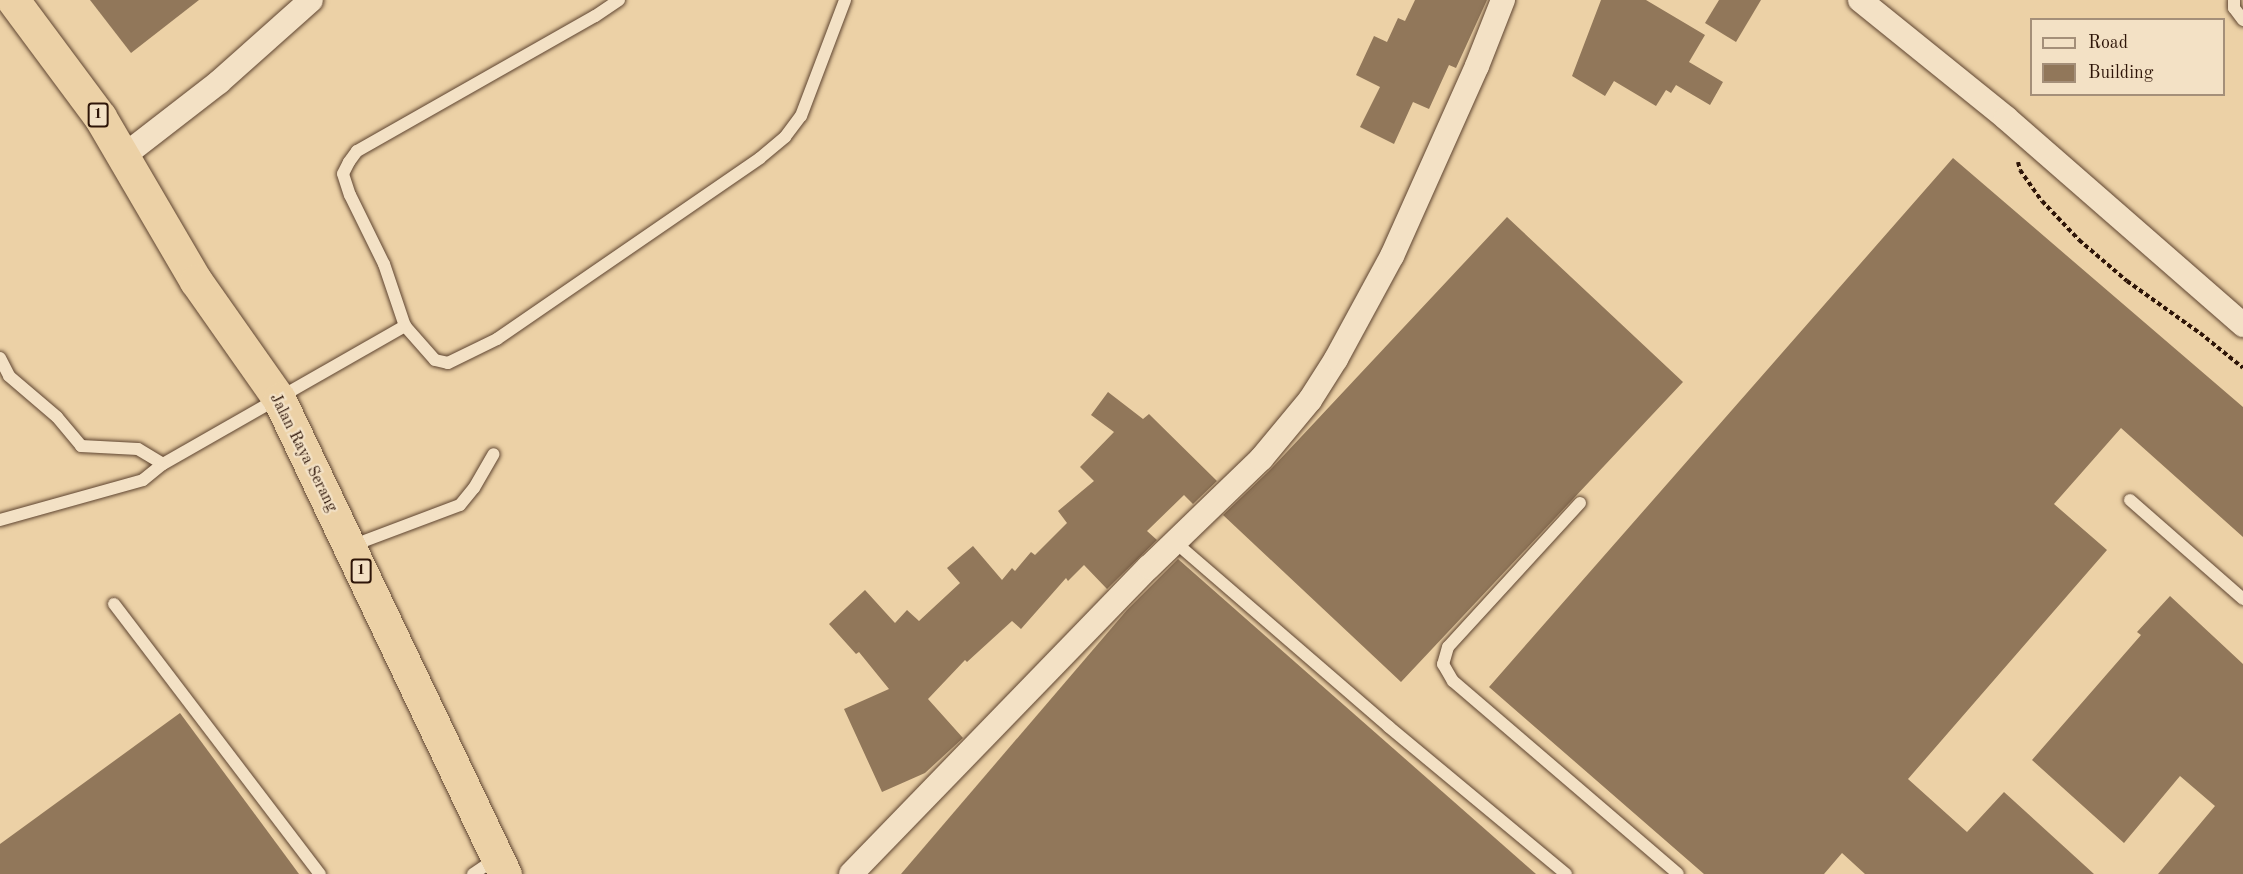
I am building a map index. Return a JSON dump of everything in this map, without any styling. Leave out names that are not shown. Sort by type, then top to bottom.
[{"type":"highway","name":"Jalan Raya Serang","points":[[13,0],[67,70],[125,155],[196,280],[279,399],[349,546],[492,868]]},
{"type":"street","points":[[125,155],[219,82],[311,0]]},
{"type":"street","points":[[851,874],[1149,567],[1261,459],[1310,400],[1336,359],[1392,256],[1477,66],[1503,0]]},
{"type":"street","points":[[1869,3],[2006,118],[2243,325]]},
{"type":"lane","points":[[619,0],[595,16],[357,151],[349,162],[343,174],[350,195],[384,264],[405,326],[435,360],[448,363],[497,339],[760,158],[785,136],[801,116],[845,0]]},
{"type":"lane","points":[[2234,0],[2234,8],[2243,20]]},
{"type":"lane","points":[[0,520],[143,480],[164,464],[405,326]]},
{"type":"lane","points":[[0,358],[9,376],[57,417],[81,446],[138,449],[164,464]]},
{"type":"lane","points":[[349,546],[460,505],[494,454]]},
{"type":"lane","points":[[2130,500],[2243,600]]},
{"type":"lane","points":[[1580,503],[1448,647],[1443,664],[1453,681],[1678,874]]},
{"type":"lane","points":[[1176,543],[1389,727],[1566,874]]},
{"type":"lane","points":[[114,604],[320,874]]},
{"type":"path","points":[[2006,118],[2020,170],[2042,201],[2079,240],[2127,281],[2200,333],[2243,368]]},
{"type":"building","points":[[90,0],[199,0],[131,53]]},
{"type":"building","points":[[1415,0],[1487,0],[1456,68],[1449,65],[1429,109],[1413,102],[1394,144],[1360,127],[1380,87],[1356,75],[1374,36],[1387,42],[1398,18],[1405,21]]},
{"type":"building","points":[[1601,0],[1646,0],[1705,35],[1689,62],[1723,82],[1710,105],[1676,85],[1671,93],[1666,90],[1656,106],[1614,81],[1605,96],[1572,76]]},
{"type":"building","points":[[1719,0],[1761,0],[1736,42],[1705,23]]},
{"type":"building","points":[[1953,158],[2243,407],[2243,537],[2121,428],[2054,504],[2107,550],[1908,779],[1967,832],[2004,792],[2094,874],[1865,874],[1842,853],[1824,874],[1704,874],[1489,687]]},
{"type":"building","points":[[1507,217],[1683,382],[1401,682],[1223,515],[1271,469]]},
{"type":"building","points":[[1108,392],[1143,419],[1149,414],[1217,481],[1193,504],[1184,495],[1147,531],[1157,540],[1107,589],[1084,565],[1068,581],[1066,578],[1021,629],[1012,621],[967,662],[965,660],[928,699],[963,738],[925,773],[882,792],[844,709],[889,689],[859,652],[856,654],[829,624],[865,590],[895,623],[907,610],[919,621],[960,583],[947,568],[973,546],[1002,580],[1012,568],[1015,571],[1031,552],[1035,555],[1067,523],[1058,511],[1094,481],[1080,467],[1114,432],[1091,415]]},
{"type":"building","points":[[1178,559],[1536,874],[901,874],[1127,610]]},
{"type":"building","points":[[2170,596],[2243,664],[2243,874],[2158,874],[2215,806],[2180,776],[2124,843],[2032,760],[2141,635],[2137,632]]},
{"type":"building","points":[[180,713],[299,874],[0,874],[0,844]]}]
